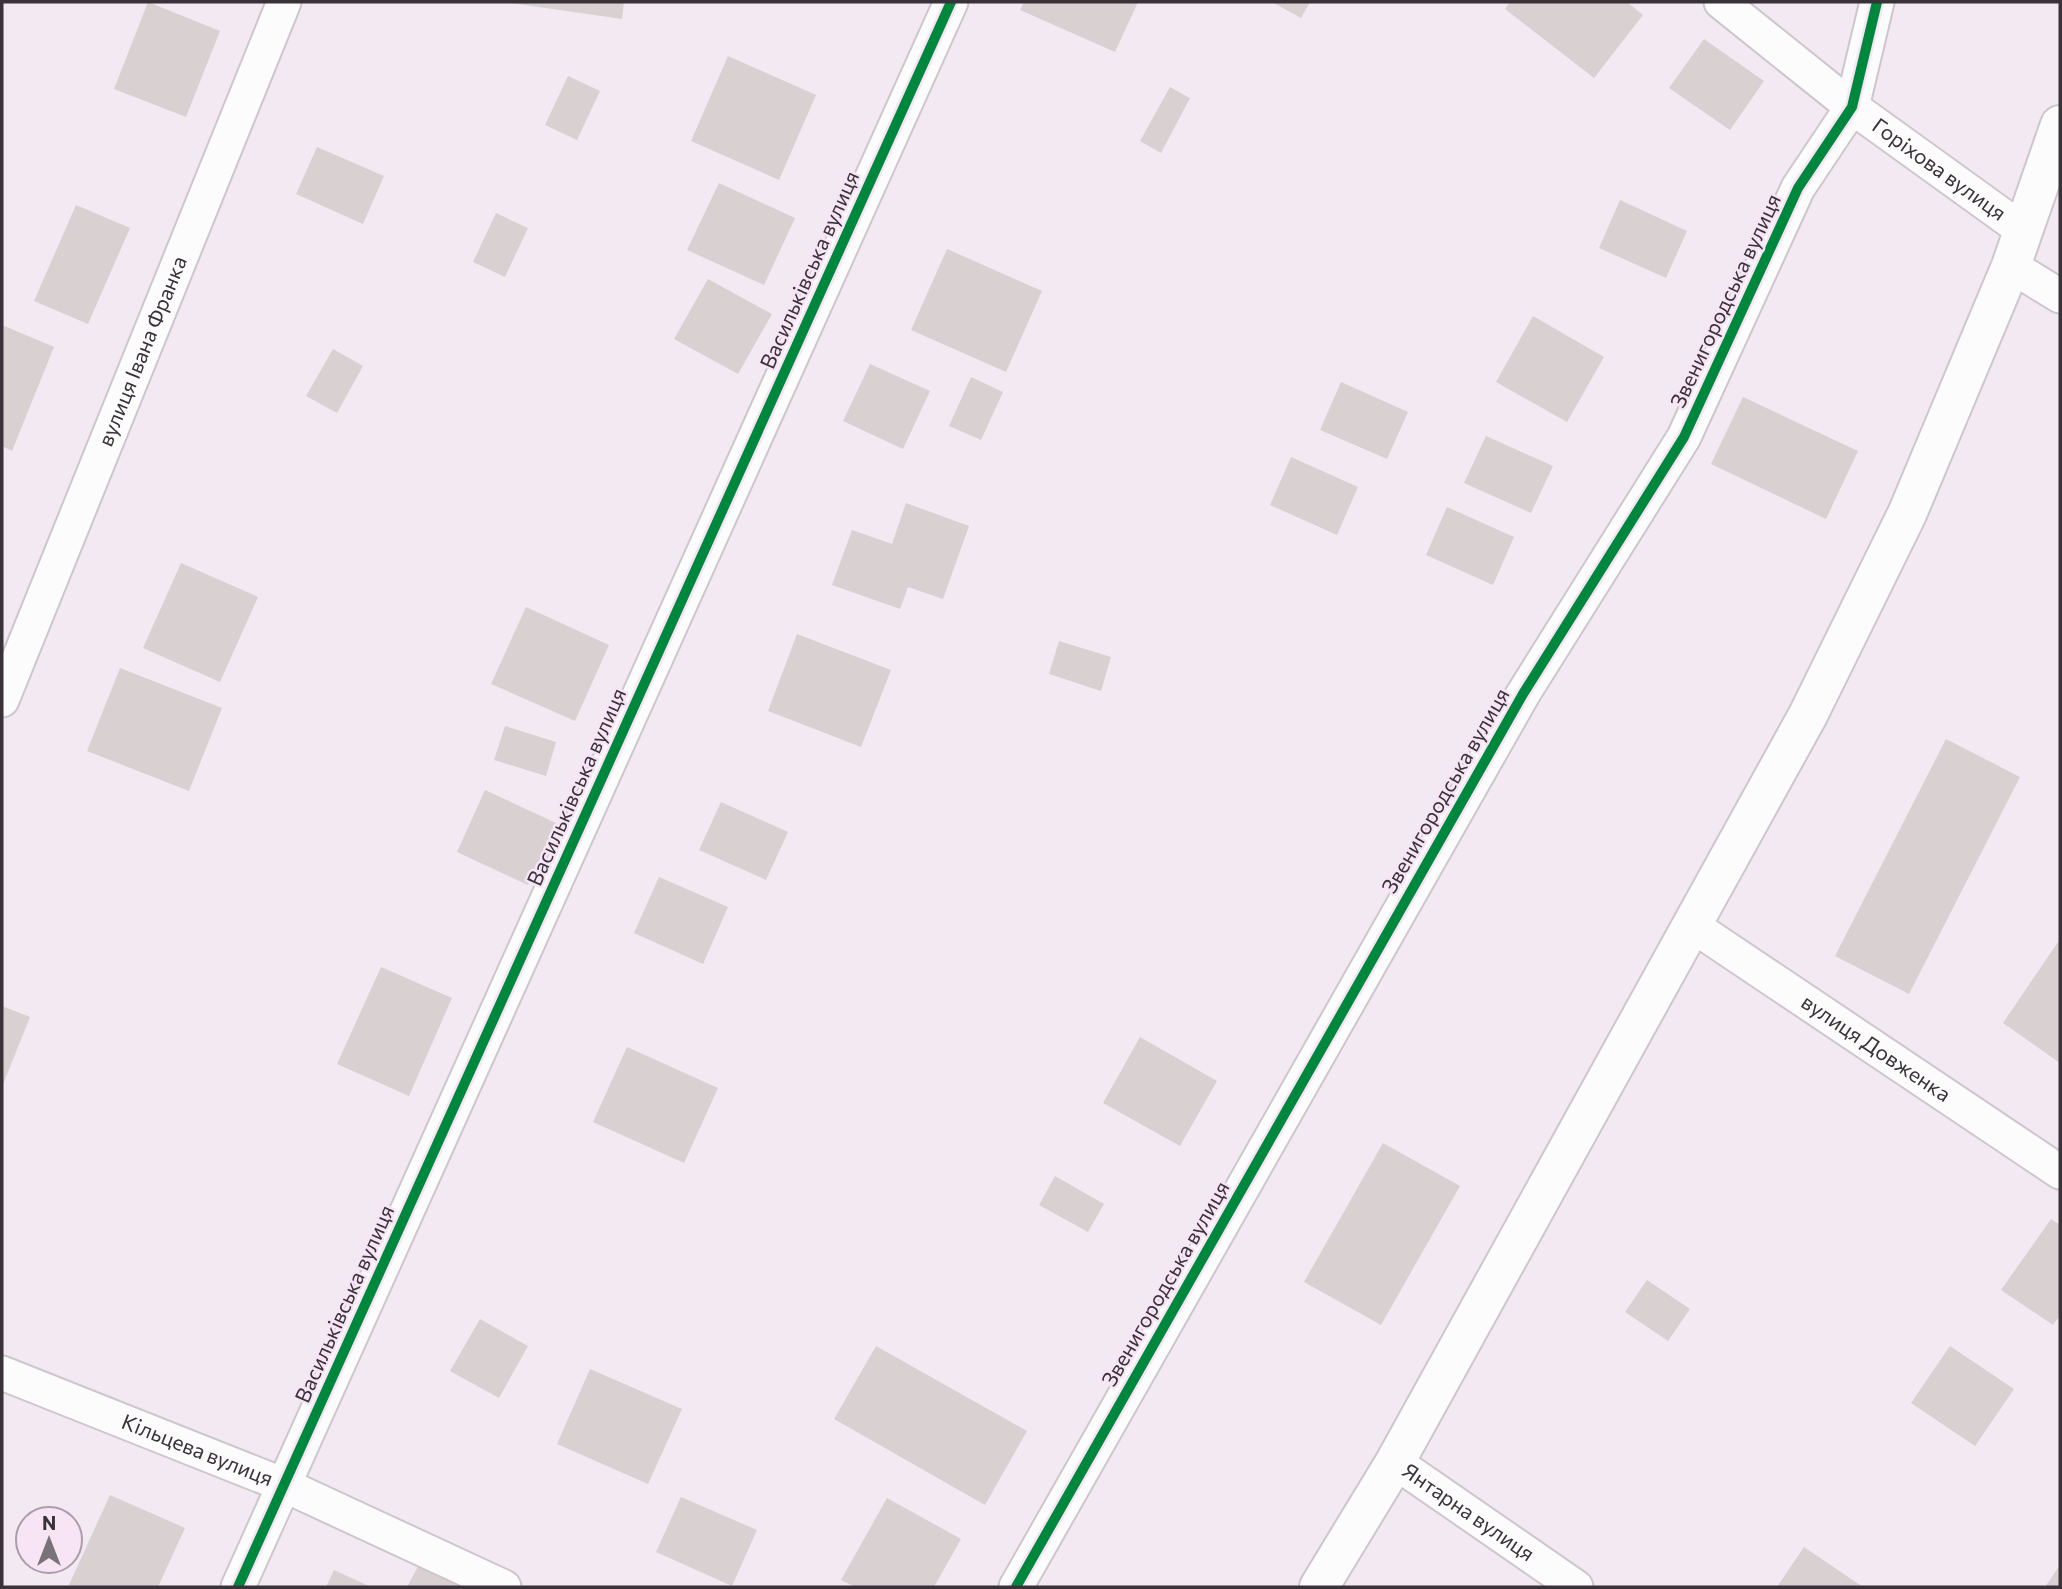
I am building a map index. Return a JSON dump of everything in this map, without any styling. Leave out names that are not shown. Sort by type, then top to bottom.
[{"type":"street","name":"вулиця Івана Франка","points":[[2,700],[284,2]]},
{"type":"street","name":"Васильківська вулиця","points":[[238,1587],[951,2]]},
{"type":"street","name":"Горіхова вулиця","points":[[1721,2],[1852,107],[2017,249],[2060,296]]},
{"type":"street","name":"Звенигородська вулиця","points":[[1016,1587],[1523,694],[1684,437],[1798,188],[1852,107],[1877,2]]},
{"type":"street","points":[[1319,1587],[1395,1462],[1808,715],[1907,514],[2017,249],[2060,125]]},
{"type":"street","name":"вулиця Довженка","points":[[1693,926],[2060,1172]]},
{"type":"street","name":"Кільцева вулиця","points":[[2,1373],[284,1485],[504,1587]]},
{"type":"street","name":"Янтарна вулиця","points":[[1395,1462],[1576,1587]]},
{"type":"building","points":[[148,2],[220,31],[186,117],[114,89]]},
{"type":"building","points":[[511,2],[624,2],[622,19]]},
{"type":"building","points":[[1024,2],[1138,2],[1115,52],[1020,10]]},
{"type":"building","points":[[1272,2],[1310,2],[1301,18]]},
{"type":"building","points":[[1510,2],[1627,2],[1643,15],[1594,78],[1505,9]]},
{"type":"building","points":[[1704,39],[1764,81],[1730,130],[1669,88]]},
{"type":"building","points":[[728,56],[816,95],[779,180],[691,141]]},
{"type":"building","points":[[568,76],[600,91],[577,140],[545,125]]},
{"type":"building","points":[[1170,87],[1190,98],[1161,153],[1140,141]]},
{"type":"building","points":[[317,147],[384,176],[363,224],[296,194]]},
{"type":"building","points":[[719,183],[795,218],[764,285],[687,250]]},
{"type":"building","points":[[1620,200],[1687,231],[1666,278],[1599,248]]},
{"type":"building","points":[[76,205],[130,228],[88,324],[34,301]]},
{"type":"building","points":[[496,213],[528,228],[505,277],[473,262]]},
{"type":"building","points":[[947,249],[1042,291],[1006,372],[911,330]]},
{"type":"building","points":[[708,279],[772,314],[738,374],[674,339]]},
{"type":"building","points":[[1533,316],[1604,357],[1567,422],[1496,382]]},
{"type":"building","points":[[2,325],[54,347],[12,451],[2,446]]},
{"type":"building","points":[[333,349],[363,366],[337,413],[306,396]]},
{"type":"building","points":[[870,364],[930,391],[903,449],[843,421]]},
{"type":"building","points":[[971,377],[1003,392],[981,440],[949,426]]},
{"type":"building","points":[[1341,382],[1408,412],[1387,459],[1320,430]]},
{"type":"building","points":[[1743,397],[1858,451],[1826,519],[1711,464]]},
{"type":"building","points":[[1486,436],[1553,466],[1531,513],[1464,483]]},
{"type":"building","points":[[1291,457],[1358,487],[1337,535],[1270,505]]},
{"type":"building","points":[[906,503],[969,526],[943,599],[908,587],[900,609],[832,585],[852,530],[892,544]]},
{"type":"building","points":[[1447,507],[1514,537],[1493,585],[1426,555]]},
{"type":"building","points":[[181,563],[258,597],[220,682],[143,648]]},
{"type":"building","points":[[526,607],[609,645],[575,721],[491,684]]},
{"type":"building","points":[[797,634],[891,670],[861,747],[768,711]]},
{"type":"building","points":[[1059,641],[1111,657],[1101,691],[1049,674]]},
{"type":"building","points":[[120,668],[222,708],[189,791],[87,751]]},
{"type":"building","points":[[505,726],[556,742],[546,776],[494,760]]},
{"type":"building","points":[[1946,739],[2020,777],[1909,994],[1835,956]]},
{"type":"building","points":[[485,790],[556,823],[528,885],[457,852]]},
{"type":"building","points":[[721,802],[788,832],[766,880],[699,850]]},
{"type":"building","points":[[659,877],[728,907],[703,964],[634,933]]},
{"type":"building","points":[[2060,939],[2060,1063],[2003,1023]]},
{"type":"building","points":[[381,967],[452,998],[409,1096],[337,1064]]},
{"type":"building","points":[[2,1006],[30,1017],[2,1087]]},
{"type":"building","points":[[1140,1037],[1217,1081],[1180,1146],[1103,1103]]},
{"type":"building","points":[[627,1047],[718,1088],[684,1163],[593,1122]]},
{"type":"building","points":[[1383,1143],[1460,1186],[1381,1325],[1304,1282]]},
{"type":"building","points":[[1055,1176],[1104,1204],[1088,1232],[1039,1205]]},
{"type":"building","points":[[2051,1219],[2060,1225],[2060,1315],[2053,1325],[2001,1290]]},
{"type":"building","points":[[1647,1280],[1690,1309],[1668,1341],[1625,1312]]},
{"type":"building","points":[[480,1319],[528,1346],[499,1398],[450,1371]]},
{"type":"building","points":[[876,1346],[1027,1431],[985,1505],[834,1419]]},
{"type":"building","points":[[1950,1346],[2014,1389],[1975,1446],[1911,1403]]},
{"type":"building","points":[[590,1369],[682,1409],[648,1484],[557,1444]]},
{"type":"building","points":[[110,1495],[185,1528],[158,1587],[68,1587],[73,1575],[84,1575],[84,1552]]},
{"type":"building","points":[[681,1497],[757,1530],[732,1586],[656,1552]]},
{"type":"building","points":[[887,1498],[961,1539],[934,1587],[855,1587],[841,1580]]},
{"type":"building","points":[[1804,1547],[1863,1587],[1777,1587]]},
{"type":"building","points":[[422,1559],[475,1587],[407,1587]]},
{"type":"building","points":[[2060,1565],[2060,1587],[2045,1587]]},
{"type":"building","points":[[334,1570],[371,1587],[326,1587]]},
{"type":"cycle path","points":[[238,1587],[951,2]]},
{"type":"cycle path","points":[[1016,1587],[1523,694],[1684,437],[1798,188],[1852,107],[1877,2]]}]
